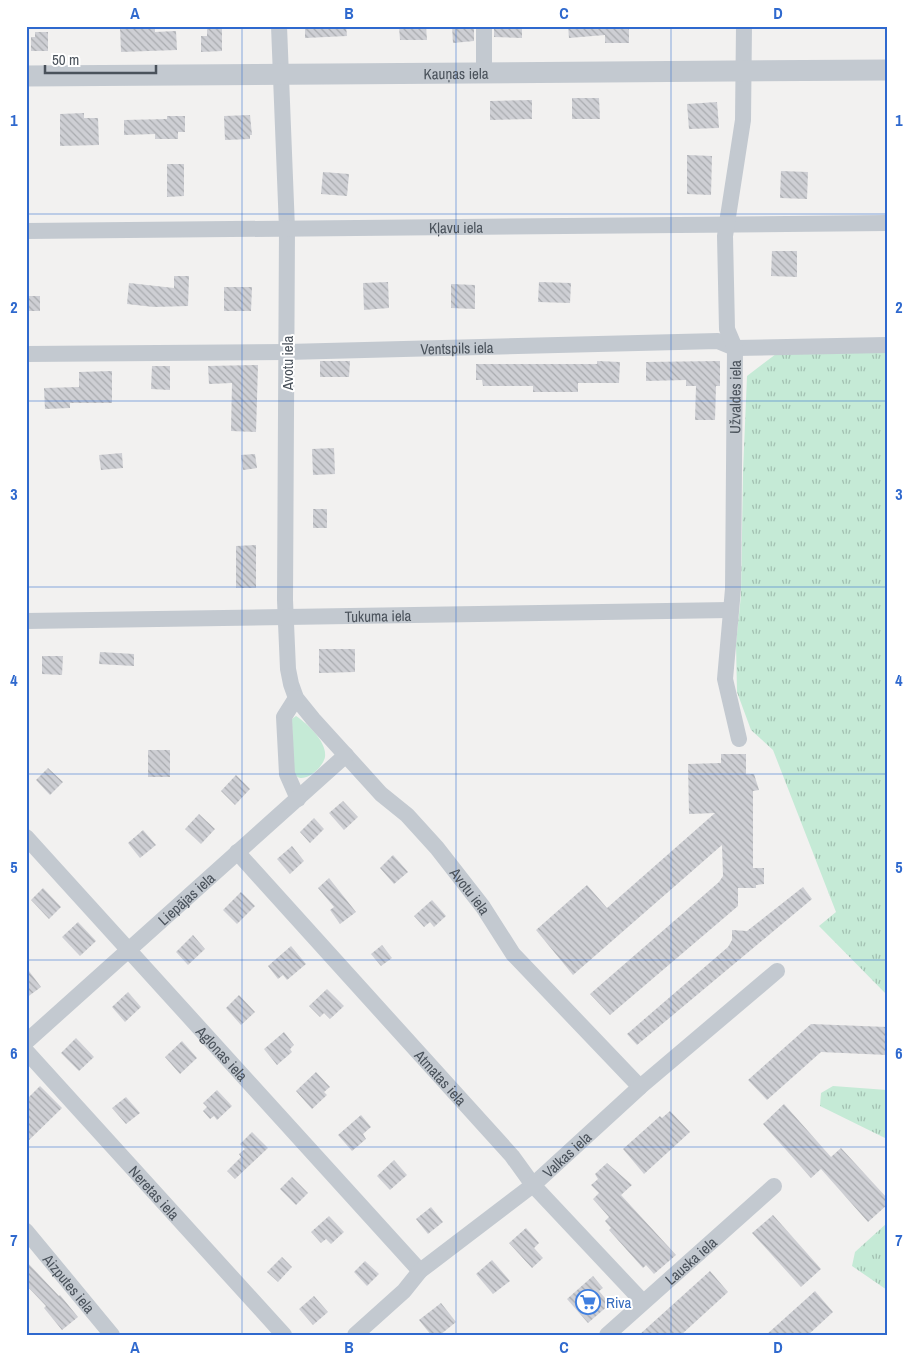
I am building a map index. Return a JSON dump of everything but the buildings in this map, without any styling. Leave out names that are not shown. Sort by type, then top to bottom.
[{"type":"street","name":"Avotu iela","points":[[279,26],[287,229],[286,617],[288,669],[296,698],[381,794],[407,815],[437,848],[483,907],[513,954],[640,1086]]},
{"type":"street","points":[[484,26],[484,73]]},
{"type":"street","name":"Užvaldes iela","points":[[739,738],[725,679],[733,590],[735,348],[727,329],[725,311],[725,236],[742,120],[744,26]]},
{"type":"street","name":"Kauņas iela","points":[[26,76],[887,70]]},
{"type":"street","name":"Kļavu iela","points":[[26,231],[887,223]]},
{"type":"street","name":"Ventspils iela","points":[[26,354],[287,352],[718,341],[735,348],[887,345]]},
{"type":"street","name":"Tukuma iela","points":[[26,621],[730,610]]},
{"type":"street","points":[[296,698],[284,718],[287,774],[298,799]]},
{"type":"street","name":"Liepājas iela","points":[[26,1042],[346,755]]},
{"type":"street","name":"Aglonas iela","points":[[26,837],[130,949],[281,1120],[420,1271]]},
{"type":"street","name":"Atmatas iela","points":[[237,852],[512,1156],[533,1185],[643,1302]]},
{"type":"street","name":"Valkas iela","points":[[355,1335],[404,1291],[420,1271],[533,1185],[640,1086],[777,971]]},
{"type":"street","name":"Neretas iela","points":[[26,1050],[284,1335]]},
{"type":"street","name":"Lauska iela","points":[[607,1335],[774,1186]]},
{"type":"street","name":"Aizputes iela","points":[[26,1231],[112,1335]]},
{"type":"green space","points":[[887,352],[887,995],[819,926],[836,912],[773,750],[751,730],[737,692],[736,644],[741,595],[747,376],[776,354]]},
{"type":"green space","points":[[296,716],[316,734],[325,751],[325,757],[316,771],[311,775],[301,778],[293,772],[292,719]]},
{"type":"green space","points":[[833,1086],[887,1090],[887,1139],[820,1106],[821,1093]]},
{"type":"green space","points":[[887,1223],[887,1290],[852,1266],[855,1252]]},
{"type":"place","name":"Riva","points":[[588,1302]]}]
